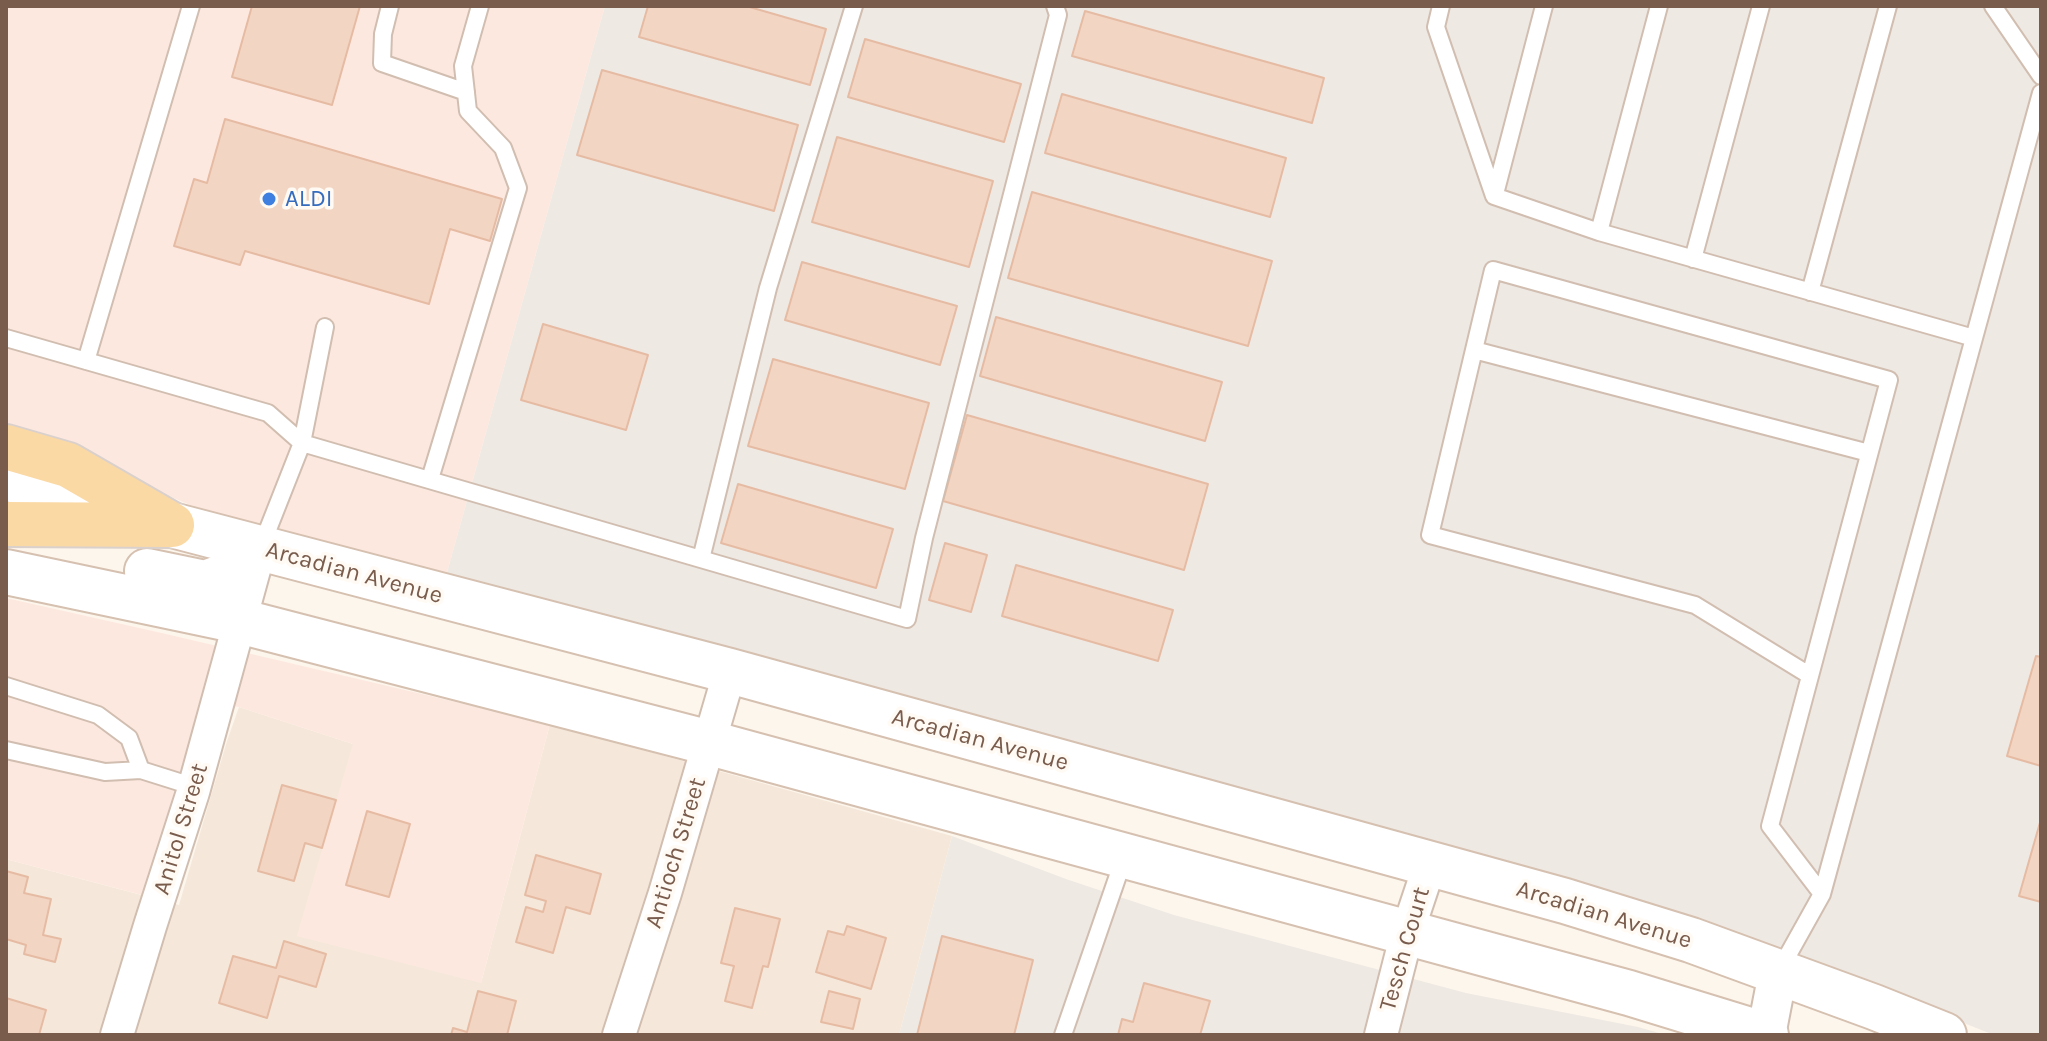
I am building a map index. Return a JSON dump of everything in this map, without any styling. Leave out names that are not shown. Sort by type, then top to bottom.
[{"type":"main road","points":[[6,447],[68,465],[172,525]]},
{"type":"main road","name":"Arcadian Avenue","points":[[6,478],[172,525],[730,671],[1565,901],[1691,940],[1944,1035]]},
{"type":"main road","points":[[6,524],[172,525]]},
{"type":"main road","points":[[6,560],[81,557],[205,583],[233,573],[260,548]]},
{"type":"main road","points":[[6,572],[239,621],[710,743],[1629,993],[1766,1035]]},
{"type":"street","name":"Anitol Street","points":[[117,1035],[195,787],[260,548]]},
{"type":"street","name":"Antioch Street","points":[[619,1035],[665,893],[730,671]]},
{"type":"street","name":"Tesch Court","points":[[1381,1035],[1407,933],[1430,864]]},
{"type":"street","points":[[1766,1035],[1778,973]]},
{"type":"lane","points":[[86,361],[191,6]]},
{"type":"lane","points":[[390,6],[383,34],[382,63],[466,92]]},
{"type":"lane","points":[[430,479],[518,188],[503,148],[468,111],[463,66],[480,6]]},
{"type":"lane","points":[[701,559],[768,288],[854,6]]},
{"type":"lane","points":[[6,338],[268,413],[302,443],[907,619],[924,538],[1058,15],[1055,6]]},
{"type":"lane","points":[[1441,6],[1436,27],[1494,196]]},
{"type":"lane","points":[[1494,196],[1544,6]]},
{"type":"lane","points":[[1599,232],[1659,6]]},
{"type":"lane","points":[[1693,259],[1761,6]]},
{"type":"lane","points":[[1810,292],[1888,6]]},
{"type":"lane","points":[[1993,6],[2041,76]]},
{"type":"lane","points":[[1778,973],[1822,894],[2041,93]]},
{"type":"lane","points":[[1494,196],[1599,232],[1974,338]]},
{"type":"lane","points":[[1809,675],[1695,605],[1430,535],[1493,270],[1889,380],[1770,826],[1822,894]]},
{"type":"lane","points":[[260,548],[302,443],[325,327]]},
{"type":"lane","points":[[1474,350],[1869,453]]},
{"type":"lane","points":[[6,686],[98,715],[129,738],[141,770]]},
{"type":"lane","points":[[6,750],[105,772],[141,770],[195,787]]},
{"type":"lane","points":[[1063,1035],[1125,856]]},
{"type":"shaded area","points":[[6,6],[605,6],[446,576],[212,514],[118,475],[6,437]]},
{"type":"shaded area","points":[[605,6],[2041,6],[2041,1035],[1994,1035],[1858,981],[1667,913],[1490,856],[446,576]]},
{"type":"shaded area","points":[[6,598],[550,724],[481,983],[297,936],[353,744],[239,707],[203,702],[146,896],[6,859]]},
{"type":"shaded area","points":[[239,707],[353,744],[481,983],[550,724],[952,836],[899,1035],[6,1035],[6,859],[179,905]]},
{"type":"shaded area","points":[[952,836],[1174,915],[1466,993],[1666,1035],[899,1035]]},
{"type":"building","points":[[252,6],[360,6],[332,105],[232,77]]},
{"type":"building","points":[[648,6],[746,6],[826,29],[810,85],[639,37]]},
{"type":"building","points":[[1085,11],[1324,78],[1312,123],[1072,56]]},
{"type":"building","points":[[865,39],[1021,84],[1004,142],[848,97]]},
{"type":"building","points":[[602,70],[798,125],[774,211],[577,155]]},
{"type":"building","points":[[1062,94],[1286,158],[1270,217],[1045,153]]},
{"type":"building","points":[[225,119],[502,199],[490,241],[450,229],[429,304],[245,251],[240,265],[174,246],[194,179],[207,183]]},
{"type":"building","points":[[837,137],[993,181],[969,267],[812,222]]},
{"type":"building","points":[[1032,192],[1272,261],[1248,346],[1008,278]]},
{"type":"building","points":[[802,262],[957,306],[940,365],[785,320]]},
{"type":"building","points":[[996,317],[1222,382],[1205,441],[980,376]]},
{"type":"building","points":[[543,324],[648,355],[626,430],[521,400]]},
{"type":"building","points":[[773,359],[929,403],[905,489],[748,446]]},
{"type":"building","points":[[967,415],[1208,484],[1184,570],[943,501]]},
{"type":"building","points":[[738,484],[893,529],[876,588],[721,543]]},
{"type":"building","points":[[945,543],[987,555],[971,612],[929,600]]},
{"type":"building","points":[[1016,565],[1173,610],[1158,661],[1002,616]]},
{"type":"building","points":[[2036,656],[2041,657],[2041,766],[2007,756]]},
{"type":"building","points":[[282,785],[336,800],[322,848],[305,843],[294,881],[258,871]]},
{"type":"building","points":[[367,811],[410,824],[389,897],[346,885]]},
{"type":"building","points":[[2041,819],[2041,902],[2019,896]]},
{"type":"building","points":[[536,855],[601,874],[590,914],[566,907],[553,953],[516,942],[526,907],[543,912],[546,901],[525,895]]},
{"type":"building","points":[[6,871],[28,877],[24,893],[51,899],[43,935],[61,939],[55,962],[24,954],[26,945],[6,939]]},
{"type":"building","points":[[735,908],[780,919],[768,967],[763,966],[752,1008],[725,1001],[734,966],[721,963]]},
{"type":"building","points":[[847,926],[886,938],[871,989],[816,972],[828,931],[844,935]]},
{"type":"building","points":[[942,936],[1033,960],[1014,1035],[917,1035]]},
{"type":"building","points":[[284,941],[326,954],[316,987],[279,976],[267,1018],[219,1003],[233,956],[276,968]]},
{"type":"building","points":[[1144,983],[1210,1001],[1200,1035],[1118,1035],[1122,1019],[1133,1022]]},
{"type":"building","points":[[478,991],[516,1001],[507,1035],[451,1035],[453,1028],[467,1032]]},
{"type":"building","points":[[829,991],[860,999],[853,1029],[821,1022]]},
{"type":"building","points":[[6,998],[46,1010],[39,1035],[6,1035]]},
{"type":"place","name":"ALDI","points":[[269,199]]}]
